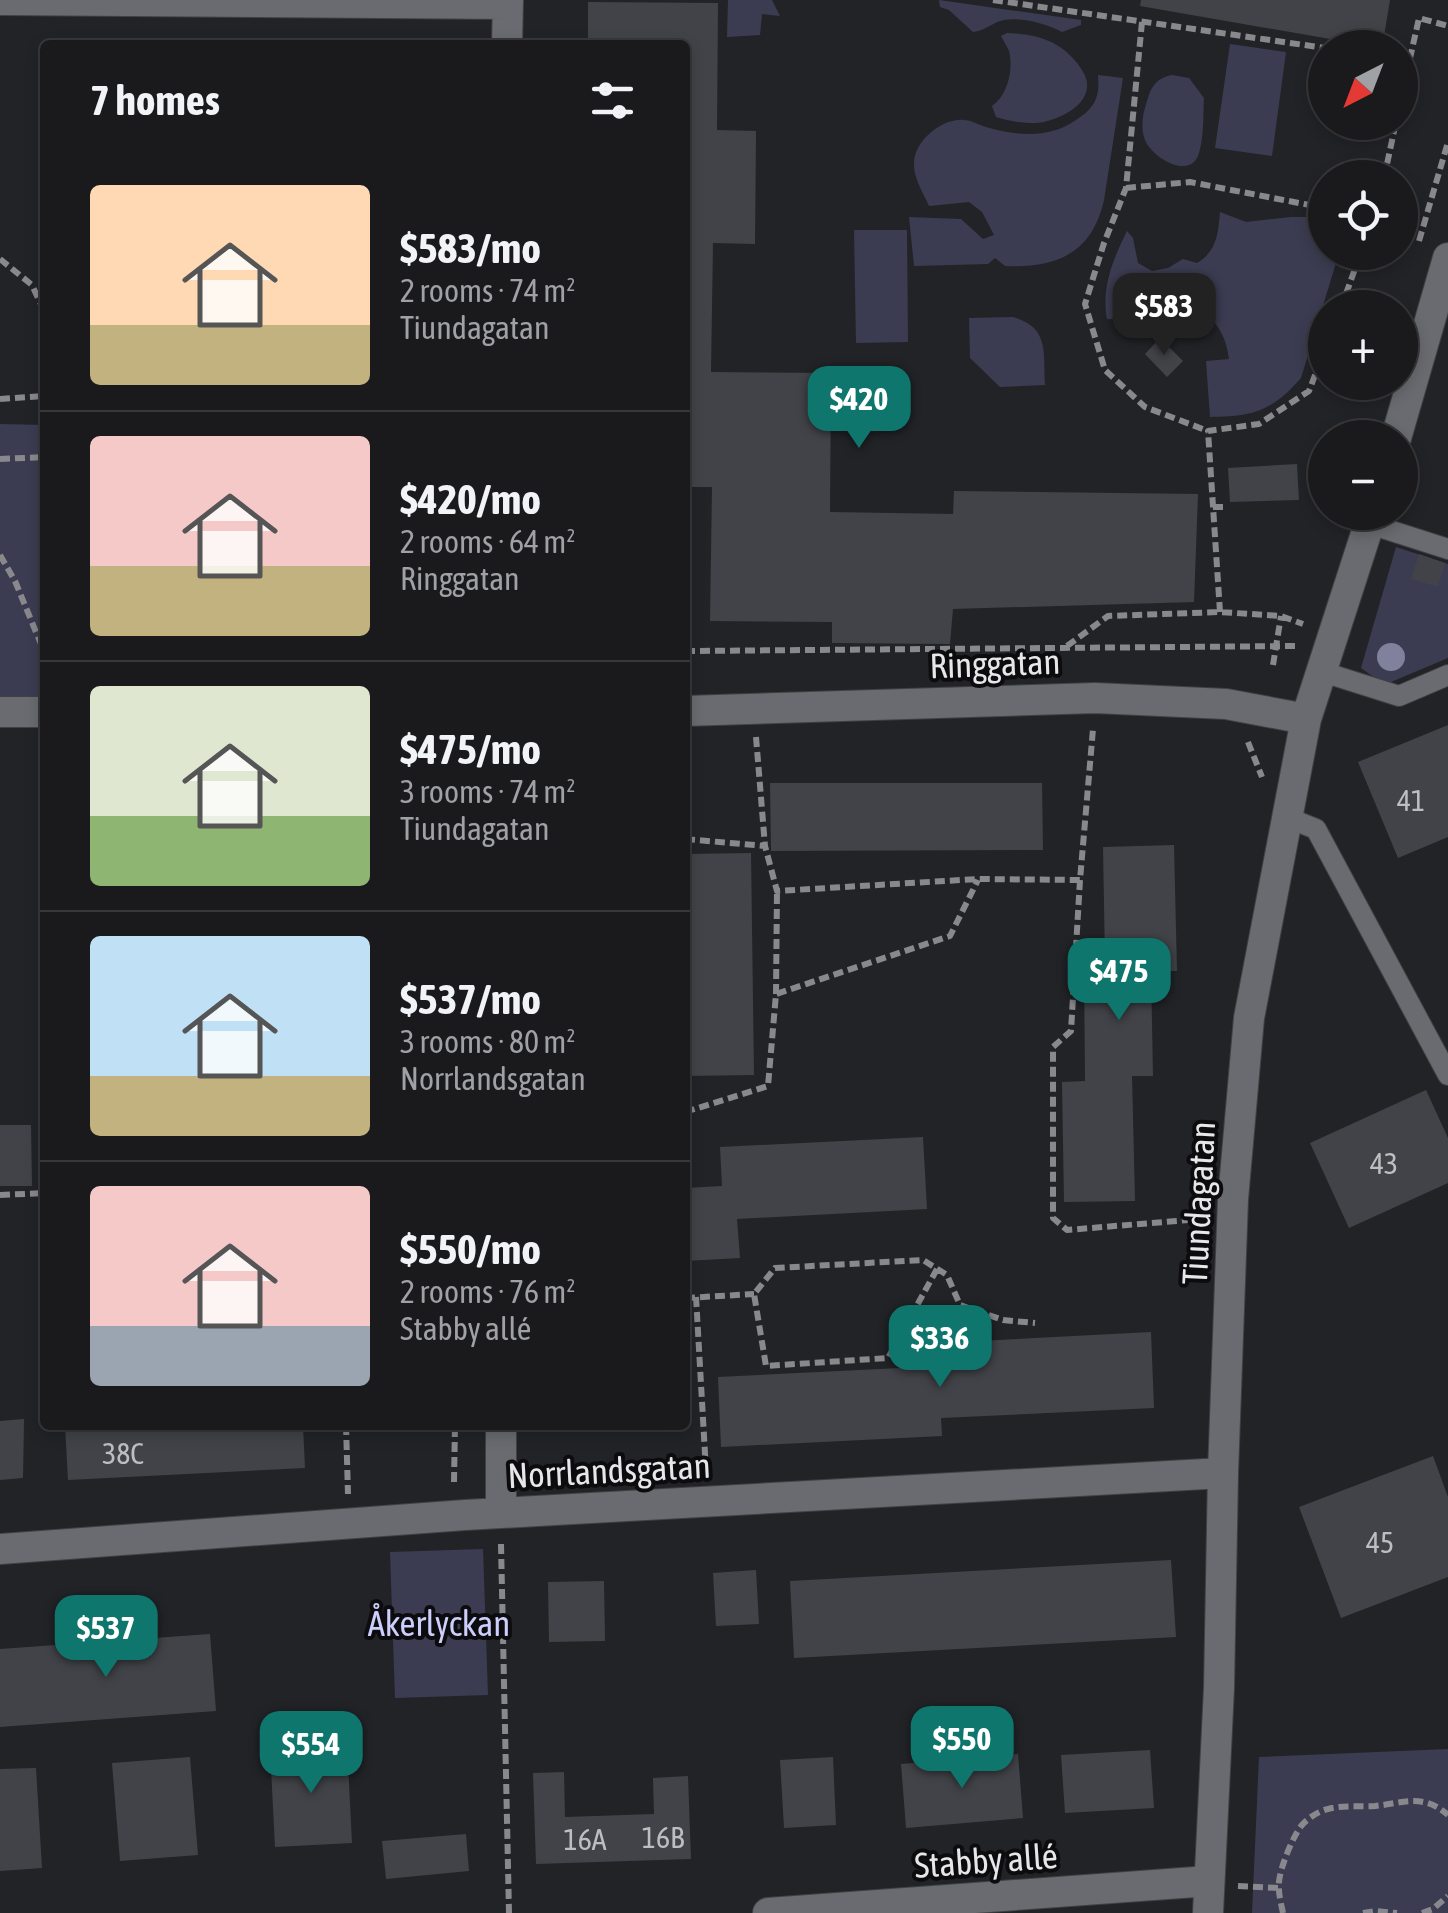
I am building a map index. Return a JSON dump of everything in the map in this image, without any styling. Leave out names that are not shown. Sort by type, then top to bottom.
[{"type":"street","points":[[0,0],[508,2],[508,40]]},
{"type":"street","points":[[1403,420],[1439,324],[1448,258]]},
{"type":"street","name":"Tiundagatan","points":[[1208,1913],[1223,1884],[1219,1688],[1223,1472],[1233,1199],[1248,1018],[1306,719],[1367,530]]},
{"type":"street","name":"Ringgatan","points":[[690,711],[1095,698],[1226,704],[1306,719]]},
{"type":"street","points":[[0,712],[40,712]]},
{"type":"street","points":[[501,1430],[501,1513]]},
{"type":"street","name":"Norrlandsgatan","points":[[0,1549],[501,1513],[1223,1472]]},
{"type":"street","name":"Stabby allé","points":[[768,1913],[1223,1884]]},
{"type":"lane","points":[[1401,530],[1448,549]]},
{"type":"lane","points":[[1322,672],[1399,696],[1448,675]]},
{"type":"lane","points":[[1286,817],[1316,829],[1448,1075]]},
{"type":"path","points":[[993,0],[1308,46]]},
{"type":"path","points":[[1416,30],[1419,18],[1448,26]]},
{"type":"path","points":[[1142,22],[1126,188],[1086,304],[1105,370],[1145,407],[1208,430],[1260,424],[1308,392]]},
{"type":"path","points":[[1418,245],[1448,142]]},
{"type":"path","points":[[1126,188],[1190,182],[1308,205]]},
{"type":"path","points":[[0,260],[32,286],[40,303]]},
{"type":"path","points":[[0,399],[40,396]]},
{"type":"path","points":[[1208,430],[1220,612]]},
{"type":"path","points":[[0,459],[40,457]]},
{"type":"path","points":[[1213,507],[1224,507]]},
{"type":"path","points":[[1216,553],[1225,553]]},
{"type":"path","points":[[0,555],[40,642]]},
{"type":"path","points":[[1249,602],[1250,613]]},
{"type":"path","points":[[1066,647],[1108,616],[1250,613],[1281,616],[1306,626]]},
{"type":"path","points":[[1273,665],[1281,616]]},
{"type":"path","points":[[690,652],[1301,646]]},
{"type":"path","points":[[1095,698],[1071,1031],[1053,1046],[1053,1218],[1067,1230],[1204,1219]]},
{"type":"path","points":[[690,1110],[768,1086],[776,994],[777,890],[764,846],[754,709]]},
{"type":"path","points":[[1247,741],[1264,782]]},
{"type":"path","points":[[690,839],[764,846]]},
{"type":"path","points":[[777,890],[978,879],[1080,880]]},
{"type":"path","points":[[776,994],[950,936],[978,879]]},
{"type":"path","points":[[0,1195],[40,1193]]},
{"type":"path","points":[[690,1298],[754,1294],[775,1268],[923,1260],[947,1274],[960,1305],[1002,1320],[1035,1323]]},
{"type":"path","points":[[754,1294],[766,1366],[888,1358],[936,1268]]},
{"type":"path","points":[[696,1298],[706,1478]]},
{"type":"path","points":[[346,1430],[348,1502]]},
{"type":"path","points":[[501,1513],[509,1913]]},
{"type":"path","points":[[1283,1913],[1279,1876],[1303,1822],[1326,1809],[1397,1801],[1437,1805],[1448,1815]]},
{"type":"path","points":[[1223,1884],[1278,1888]]},
{"type":"path","points":[[1422,1913],[1437,1911],[1448,1896]]},
{"type":"path","points":[[1363,1913],[1397,1913]]},
{"type":"green space","points":[[728,0],[772,0],[780,16],[762,14],[760,35],[727,37]]},
{"type":"green space","points":[[939,0],[1081,20],[1081,25],[1062,32],[1011,19],[973,32],[949,10],[940,7]]},
{"type":"green space","points":[[1007,33],[1046,40],[1070,55],[1087,81],[1082,100],[1060,116],[1043,122],[996,117],[992,106],[1002,96],[1010,74],[1009,51],[1001,36]]},
{"type":"green space","points":[[1230,44],[1286,52],[1272,156],[1215,148]]},
{"type":"green space","points":[[1098,75],[1123,78],[1104,200],[1091,233],[1081,245],[1069,254],[1040,264],[1005,266],[995,258],[988,264],[914,266],[909,217],[961,219],[983,239],[994,235],[982,212],[969,202],[929,206],[914,168],[919,146],[925,139],[956,120],[1021,134],[1044,133],[1066,126],[1092,106],[1097,96]]},
{"type":"green space","points":[[1172,75],[1189,78],[1204,98],[1201,146],[1195,161],[1188,165],[1172,164],[1155,154],[1143,135],[1143,115],[1150,91]]},
{"type":"green space","points":[[1220,212],[1246,222],[1308,217],[1308,270],[1334,270],[1328,290],[1308,290],[1308,355],[1301,378],[1271,405],[1238,416],[1210,417],[1206,361],[1229,359],[1222,334],[1199,308],[1163,295],[1163,320],[1107,319],[1107,285],[1127,231],[1133,238],[1138,263],[1152,271],[1183,259],[1197,263],[1213,247]]},
{"type":"green space","points":[[854,230],[907,230],[908,342],[856,343]]},
{"type":"green space","points":[[1013,317],[1025,321],[1039,334],[1045,385],[1000,387],[970,358],[969,318]]},
{"type":"green space","points":[[0,424],[40,425],[40,698],[0,697]]},
{"type":"green space","points":[[1396,547],[1448,564],[1448,658],[1391,682],[1375,678],[1361,668]]},
{"type":"green space","name":"Åkerlyckan","points":[[483,1549],[488,1695],[395,1698],[390,1552]]},
{"type":"green space","points":[[1448,1749],[1448,1913],[1252,1913],[1259,1757]]},
{"type":"building","points":[[1141,0],[1390,0],[1385,30],[1308,30],[1308,35],[1140,6]]},
{"type":"building","points":[[588,2],[718,3],[717,130],[756,131],[755,244],[713,243],[711,372],[831,373],[830,512],[953,514],[954,491],[1198,494],[1194,602],[953,609],[950,644],[832,643],[832,622],[710,621],[712,487],[690,487],[690,40],[588,40]]},
{"type":"building","points":[[39,49],[40,49],[40,268]]},
{"type":"building","points":[[1160,338],[1183,361],[1167,377],[1145,354]]},
{"type":"building","points":[[1297,464],[1299,500],[1230,502],[1228,468]]},
{"type":"building","points":[[1419,554],[1445,563],[1438,587],[1411,579]]},
{"type":"building","points":[[1448,725],[1448,837],[1398,858],[1358,762]]},
{"type":"building","points":[[770,783],[1042,783],[1043,850],[771,851]]},
{"type":"building","points":[[1174,845],[1177,971],[1151,971],[1153,1076],[1132,1076],[1135,1201],[1064,1202],[1062,1082],[1085,1081],[1084,962],[1105,961],[1103,847]]},
{"type":"building","points":[[751,853],[754,1075],[690,1076],[690,854]]},
{"type":"building","points":[[1426,1090],[1448,1138],[1448,1183],[1349,1228],[1310,1143]]},
{"type":"building","points":[[0,1125],[31,1125],[32,1186],[0,1186]]},
{"type":"building","points":[[923,1137],[927,1209],[737,1219],[740,1258],[690,1261],[690,1188],[722,1186],[720,1147]]},
{"type":"building","points":[[1151,1332],[1154,1408],[941,1418],[942,1436],[721,1447],[718,1377],[921,1367],[920,1344]]},
{"type":"building","points":[[24,1419],[23,1478],[0,1480],[0,1421]]},
{"type":"building","points":[[65,1430],[303,1430],[305,1468],[68,1480]]},
{"type":"building","points":[[1433,1456],[1448,1497],[1448,1577],[1341,1618],[1299,1507]]},
{"type":"building","points":[[1171,1560],[1176,1637],[794,1658],[790,1581]]},
{"type":"building","points":[[756,1570],[759,1624],[716,1626],[713,1573]]},
{"type":"building","points":[[604,1581],[605,1641],[549,1642],[548,1582]]},
{"type":"building","points":[[210,1634],[216,1711],[0,1727],[0,1649]]},
{"type":"building","points":[[347,1744],[352,1843],[275,1847],[270,1748]]},
{"type":"building","points":[[1150,1750],[1154,1808],[1065,1813],[1061,1755]]},
{"type":"building","points":[[1018,1754],[1023,1818],[906,1828],[901,1764]]},
{"type":"building","points":[[190,1757],[198,1855],[120,1861],[112,1763]]},
{"type":"building","points":[[833,1757],[836,1825],[784,1828],[780,1760]]},
{"type":"building","points":[[36,1768],[42,1868],[0,1871],[0,1769]]},
{"type":"building","points":[[564,1772],[565,1817],[654,1814],[653,1778],[688,1776],[691,1859],[536,1864],[533,1773]]},
{"type":"building","points":[[466,1834],[469,1871],[386,1879],[382,1841]]}]
